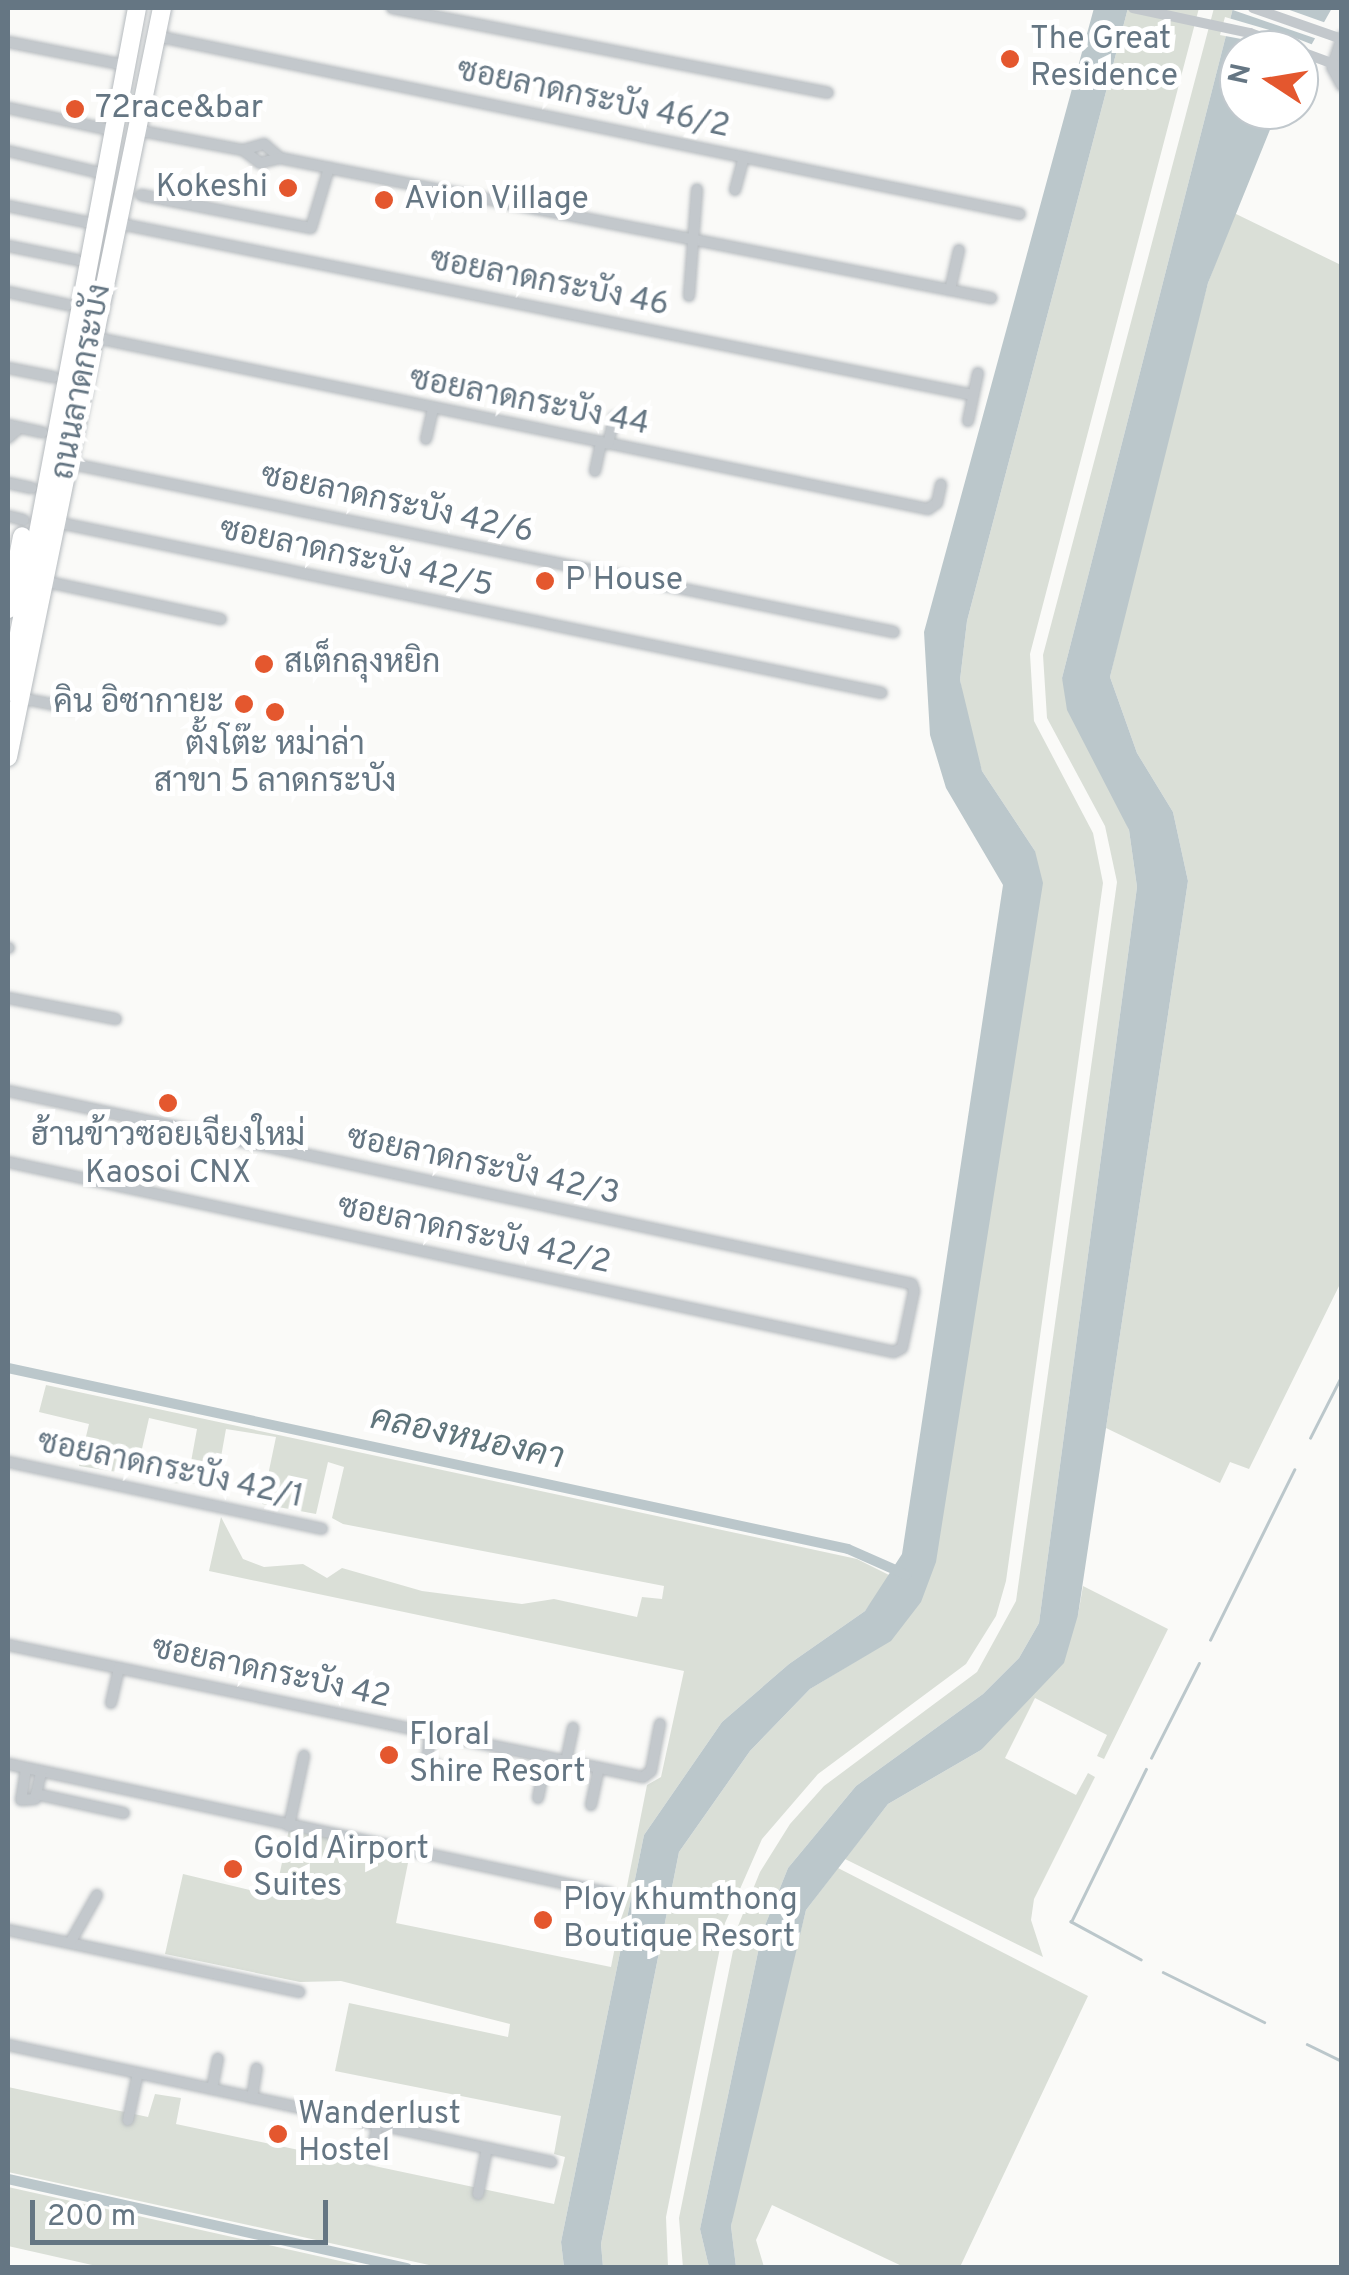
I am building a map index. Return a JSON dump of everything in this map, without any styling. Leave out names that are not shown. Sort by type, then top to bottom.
[{"type":"main road","name":"ถนนลาดกระบัง","points":[[8,608],[16,518],[31,488],[118,64],[134,8]]},
{"type":"main road","points":[[13,695],[134,8]]},
{"type":"main road","points":[[24,675],[38,543],[85,344],[152,8]]},
{"type":"main road","name":"ถนนลาดกระบัง","points":[[8,757],[13,695],[24,675],[67,462],[85,344],[162,8]]},
{"type":"street","points":[[392,8],[828,93]]},
{"type":"street","points":[[1133,8],[1250,33],[1342,66]]},
{"type":"street","points":[[1253,8],[1342,38],[1332,67],[1342,86]]},
{"type":"street","name":"ซอยลาดกระบัง 46/2","points":[[156,36],[1020,214]]},
{"type":"street","points":[[8,42],[118,64]]},
{"type":"street","points":[[8,108],[105,129]]},
{"type":"street","points":[[136,130],[243,150],[264,144],[280,158]]},
{"type":"street","points":[[243,150],[260,163],[280,158],[991,298]]},
{"type":"street","points":[[8,151],[96,172]]},
{"type":"street","points":[[736,190],[744,157]]},
{"type":"street","points":[[140,195],[311,228],[329,168]]},
{"type":"street","points":[[689,296],[690,239],[698,189]]},
{"type":"street","points":[[8,206],[85,222]]},
{"type":"street","name":"ซอยลาดกระบัง 46","points":[[115,223],[973,395]]},
{"type":"street","points":[[8,246],[77,260]]},
{"type":"street","points":[[950,290],[960,250]]},
{"type":"street","points":[[8,292],[68,304]]},
{"type":"street","name":"ซอยลาดกระบัง 44","points":[[85,344],[928,509],[937,503],[940,484]]},
{"type":"street","points":[[8,368],[53,377]]},
{"type":"street","points":[[968,421],[978,373]]},
{"type":"street","points":[[426,440],[433,410]]},
{"type":"street","points":[[595,471],[614,418]]},
{"type":"street","points":[[8,438],[13,426],[42,432]]},
{"type":"street","name":"ซอยลาดกระบัง 42/6","points":[[67,462],[894,632]]},
{"type":"street","points":[[8,483],[31,488]]},
{"type":"street","name":"ซอยลาดกระบัง 42/5","points":[[54,522],[882,693]]},
{"type":"street","points":[[43,581],[221,619]]},
{"type":"street","points":[[13,695],[72,708]]},
{"type":"street","points":[[8,998],[116,1019]]},
{"type":"street","name":"ซอยลาดกระบัง 42/3","points":[[8,1091],[912,1284],[907,1320]]},
{"type":"street","name":"ซอยลาดกระบัง 42/2","points":[[8,1162],[894,1352],[902,1348],[907,1320]]},
{"type":"street","name":"ซอยลาดกระบัง 42/1","points":[[8,1462],[322,1529]]},
{"type":"street","name":"ซอยลาดกระบัง 42","points":[[8,1644],[649,1775],[660,1724]]},
{"type":"street","points":[[111,1703],[119,1668]]},
{"type":"street","points":[[566,1761],[573,1728]]},
{"type":"street","points":[[430,1733],[426,1757],[438,1766]]},
{"type":"street","points":[[289,1826],[304,1756]]},
{"type":"street","points":[[538,1798],[546,1757]]},
{"type":"street","points":[[8,1764],[610,1893]]},
{"type":"street","points":[[591,1805],[600,1768]]},
{"type":"street","points":[[26,1769],[20,1799],[33,1801],[41,1772]]},
{"type":"street","points":[[36,1794],[124,1813]]},
{"type":"street","points":[[70,1943],[96,1895]]},
{"type":"street","points":[[8,1930],[300,1992]]},
{"type":"street","points":[[8,2045],[552,2162]]},
{"type":"street","points":[[212,2089],[218,2059]]},
{"type":"street","points":[[252,2098],[258,2068]]},
{"type":"street","points":[[128,2120],[138,2073]]},
{"type":"street","points":[[371,2157],[378,2125]]},
{"type":"street","points":[[478,2194],[488,2148]]},
{"type":"shaded area","points":[[1094,8],[1128,8],[967,621],[960,680],[982,771],[1035,851],[1043,883],[936,1562],[921,1602],[891,1641],[810,1689],[750,1751],[679,1852],[601,2244],[603,2267],[564,2267],[561,2242],[644,1835],[722,1722],[789,1664],[865,1611],[902,1554],[1003,885],[946,788],[930,735],[924,632]]},
{"type":"shaded area","points":[[1128,8],[1199,8],[1030,654],[1034,721],[1093,833],[1103,883],[1006,1581],[996,1616],[966,1664],[818,1774],[762,1839],[725,1923],[666,2217],[668,2267],[603,2267],[601,2244],[679,1852],[750,1751],[810,1689],[891,1640],[1035,851],[982,771],[968,726],[960,680],[967,621]]},
{"type":"shaded area","points":[[1214,8],[1233,8],[1227,30],[1219,30],[1219,63],[1062,678],[1129,830],[1137,887],[1039,1623],[1019,1658],[983,1694],[856,1786],[788,1868],[762,1933],[700,2229],[709,2267],[683,2268],[679,2218],[738,1926],[760,1872],[790,1824],[824,1786],[977,1672],[1016,1601],[1117,882],[1105,826],[1047,718],[1043,655]]},
{"type":"shaded area","points":[[1233,8],[1332,8],[1319,31],[1227,30]]},
{"type":"shaded area","points":[[1219,63],[1219,130],[1270,130],[1208,283],[1110,677],[1137,753],[1173,812],[1188,881],[1078,1615],[1064,1663],[981,1750],[888,1804],[806,1910],[731,2226],[736,2267],[709,2267],[700,2229],[762,1933],[788,1868],[856,1786],[983,1694],[1019,1658],[1039,1623],[1137,887],[1129,830],[1067,710],[1062,678]]},
{"type":"shaded area","points":[[1234,213],[1341,265],[1341,1282],[1249,1469],[1230,1462],[1220,1483],[1106,1428],[1188,881],[1173,812],[1137,753],[1110,677],[1162,452],[1208,283]]},
{"type":"shaded area","points":[[46,1385],[857,1559],[891,1576],[865,1611],[789,1664],[722,1722],[644,1835],[561,2242],[564,2267],[438,2267],[8,2172],[8,2087],[148,2117],[155,2094],[181,2098],[176,2124],[554,2204],[565,2157],[554,2154],[561,2116],[335,2071],[349,2003],[508,2037],[510,2024],[341,1981],[300,1982],[165,1954],[183,1874],[275,1896],[289,1829],[410,1853],[396,1923],[611,1967],[647,1785],[661,1777],[684,1671],[209,1571],[221,1517],[243,1559],[264,1567],[303,1564],[327,1578],[342,1568],[422,1591],[522,1604],[554,1599],[637,1617],[642,1597],[662,1599],[664,1586],[343,1524],[332,1518],[344,1467],[328,1462],[316,1514],[262,1504],[276,1437],[226,1429],[216,1485],[169,1483],[188,1478],[197,1429],[149,1418],[136,1475],[79,1466],[89,1424],[39,1412]]},
{"type":"shaded area","points":[[1083,1586],[1168,1629],[1104,1759],[1097,1756],[1107,1735],[1035,1698],[1005,1758],[1076,1795],[1088,1773],[1095,1777],[1034,1899],[1031,1920],[1043,1957],[845,1859],[888,1804],[981,1750],[1078,1615]]},
{"type":"shaded area","points":[[838,1868],[1088,1996],[960,2267],[904,2267],[772,2205],[756,2240],[764,2267],[736,2267],[731,2226],[741,2171],[806,1910]]},
{"type":"shaded area","points":[[8,2187],[367,2267],[101,2267],[8,2246]]},
{"type":"pier","points":[[1227,8],[1284,8],[1329,24],[1320,40],[1319,30],[1291,30]]},
{"type":"pier","points":[[1225,17],[1269,30],[1221,30]]},
{"type":"waterway","name":"คลองหนองคา","points":[[8,1368],[848,1549],[907,1575]]},
{"type":"waterway","points":[[1310,1438],[1342,1375]]},
{"type":"waterway","points":[[1210,1640],[1294,1470]]},
{"type":"waterway","points":[[1151,1758],[1199,1663]]},
{"type":"waterway","points":[[1141,1960],[1071,1922],[1146,1769]]},
{"type":"waterway","points":[[1163,1972],[1264,2022]]},
{"type":"waterway","points":[[1307,2044],[1342,2061]]},
{"type":"waterway","points":[[8,2179],[407,2268]]},
{"type":"place","name":"The Great Residence","points":[[1010,59]]},
{"type":"place","name":"72race&bar","points":[[75,109]]},
{"type":"place","name":"Kokeshi","points":[[288,188]]},
{"type":"place","name":"Avion Village","points":[[384,200]]},
{"type":"place","name":"P House","points":[[545,581]]},
{"type":"place","name":"สเต็กลุงหยิก","points":[[264,664]]},
{"type":"place","name":"คิน อิซากายะ","points":[[244,704]]},
{"type":"place","name":"ตั้งโต๊ะ หม่าล่า สาขา 5 ลาดกระบัง","points":[[275,712]]},
{"type":"place","name":"ฮ้านข้าวซอยเจียงใหม่ Kaosoi CNX","points":[[168,1103]]},
{"type":"place","name":"Floral Shire Resort","points":[[389,1755]]},
{"type":"place","name":"Gold Airport Suites","points":[[233,1869]]},
{"type":"place","name":"Ploy khumthong Boutique Resort","points":[[543,1920]]},
{"type":"place","name":"Wanderlust Hostel","points":[[278,2134]]}]
